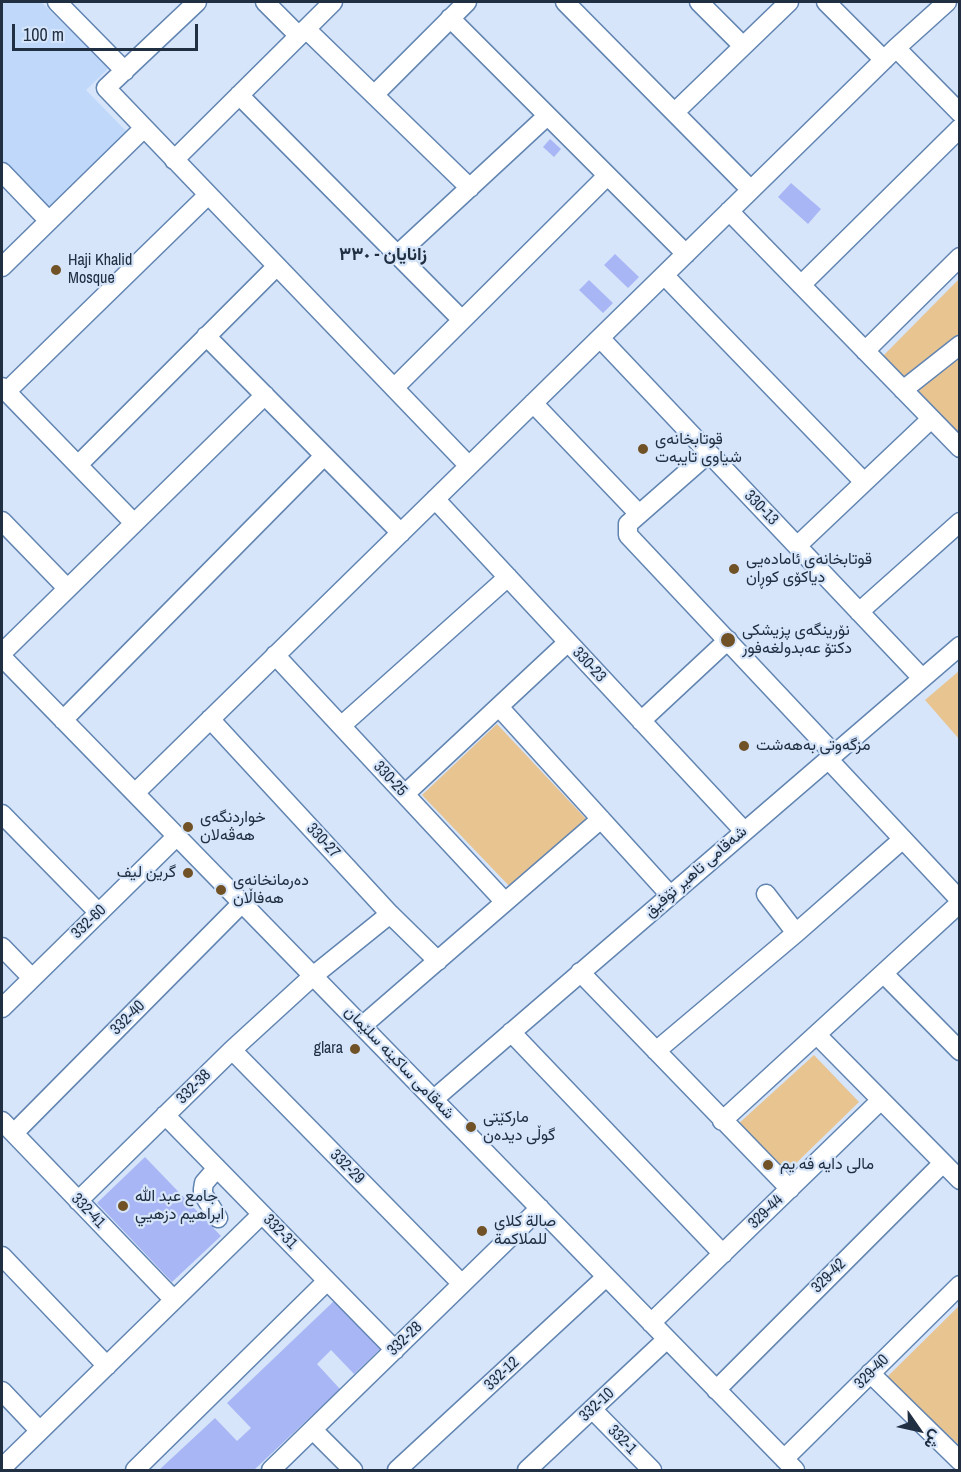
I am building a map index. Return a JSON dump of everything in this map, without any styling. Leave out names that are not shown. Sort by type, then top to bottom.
[{"type":"street","points":[[57,2],[125,71]]},
{"type":"street","points":[[197,2],[106,88],[469,466]]},
{"type":"street","points":[[265,2],[303,32],[374,95],[470,188]]},
{"type":"street","points":[[174,160],[333,2]]},
{"type":"street","points":[[374,95],[467,2]]},
{"type":"street","points":[[565,2],[751,190]]},
{"type":"street","points":[[699,2],[743,46]]},
{"type":"street","points":[[675,112],[789,2]]},
{"type":"street","points":[[826,2],[960,113]]},
{"type":"street","points":[[135,793],[890,54],[946,2]]},
{"type":"street","points":[[450,18],[686,254]]},
{"type":"street","points":[[240,95],[462,320]]},
{"type":"street","points":[[398,254],[548,116]]},
{"type":"street","points":[[2,267],[144,128]]},
{"type":"street","points":[[801,285],[960,128]]},
{"type":"street","points":[[2,172],[49,221]]},
{"type":"street","points":[[394,388],[607,176]]},
{"type":"street","points":[[134,523],[4,389],[208,195]]},
{"type":"street","points":[[729,212],[960,448]]},
{"type":"street","points":[[865,351],[959,259]]},
{"type":"street","points":[[78,465],[276,266]]},
{"type":"street","points":[[664,275],[864,482]]},
{"type":"street","points":[[206,336],[401,533]]},
{"type":"street","name":"330-13","points":[[600,338],[922,678]]},
{"type":"street","points":[[903,390],[960,345]]},
{"type":"street","points":[[2,653],[265,395]]},
{"type":"street","points":[[533,403],[639,514]]},
{"type":"street","points":[[797,546],[931,419]]},
{"type":"street","points":[[709,453],[628,524],[628,535],[728,640],[960,901],[884,974],[722,1121]]},
{"type":"street","points":[[63,720],[324,456]]},
{"type":"street","name":"330-23","points":[[435,499],[744,831]]},
{"type":"street","points":[[2,520],[67,588]]},
{"type":"street","points":[[859,612],[960,522]]},
{"type":"street","points":[[342,726],[508,577]]},
{"type":"street","points":[[641,721],[728,640]]},
{"type":"street","points":[[405,794],[568,642]]},
{"type":"street","name":"شەقامی تاهیر تۆفیق","points":[[434,1099],[960,646]]},
{"type":"street","name":"330-25","points":[[275,655],[505,902]]},
{"type":"street","name":"شەقامی ساکینە سلێمان","points":[[2,657],[789,1465]]},
{"type":"street","points":[[499,707],[670,894]]},
{"type":"street","name":"330-27","points":[[210,719],[390,914],[438,961]]},
{"type":"street","points":[[2,814],[99,913]]},
{"type":"street","points":[[362,1026],[601,819]]},
{"type":"street","name":"332-60","points":[[2,1008],[177,836]]},
{"type":"street","points":[[656,1051],[903,839]]},
{"type":"street","points":[[765,894],[796,933]]},
{"type":"street","name":"332-40","points":[[8,1127],[242,903]]},
{"type":"street","name":"332-38","points":[[78,1201],[232,1050],[313,976],[390,914]]},
{"type":"street","points":[[2,947],[32,978]]},
{"type":"street","points":[[580,972],[790,1189]]},
{"type":"street","points":[[884,974],[960,1051]]},
{"type":"street","points":[[511,1032],[723,1254]]},
{"type":"street","points":[[817,1035],[960,1180]]},
{"type":"street","name":"332-29","points":[[232,1050],[462,1284]]},
{"type":"street","name":"329-44","points":[[651,1323],[881,1100]]},
{"type":"street","name":"332-31","points":[[165,1115],[395,1350]]},
{"type":"street","name":"332-41","points":[[8,1127],[174,1299]]},
{"type":"street","name":"329-42","points":[[716,1390],[943,1163]]},
{"type":"street","points":[[217,1168],[204,1183],[202,1189],[218,1218]]},
{"type":"street","name":"332-28","points":[[271,1470],[540,1208]]},
{"type":"street","points":[[2,1468],[262,1214]]},
{"type":"street","points":[[2,1256],[107,1366]]},
{"type":"street","name":"332-12","points":[[397,1470],[606,1277]]},
{"type":"street","points":[[135,1470],[327,1281]]},
{"type":"street","name":"329-40","points":[[789,1465],[870,1373],[960,1285]]},
{"type":"street","name":"332-10","points":[[527,1470],[667,1340]]},
{"type":"street","points":[[870,1373],[960,1461]]},
{"type":"street","points":[[2,1390],[39,1430]]},
{"type":"street","name":"332-1","points":[[592,1409],[652,1470]]},
{"type":"street","points":[[313,1430],[354,1470]]},
{"type":"shaded area","points":[[2,2],[41,2],[109,68],[86,90],[129,134],[49,210],[2,161]]},
{"type":"shaded area","points":[[959,279],[959,438],[881,358]]},
{"type":"shaded area","points":[[959,671],[959,739],[925,700]]},
{"type":"shaded area","points":[[497,724],[587,820],[513,890],[422,795]]},
{"type":"shaded area","points":[[814,1055],[859,1102],[787,1172],[737,1125]]},
{"type":"shaded area","points":[[959,1306],[959,1445],[887,1377]]},
{"type":"building","points":[[550,139],[561,149],[554,157],[543,147]]},
{"type":"building","points":[[791,183],[821,209],[808,224],[778,197]]},
{"type":"building","points":[[615,254],[639,277],[628,288],[604,265]]},
{"type":"building","points":[[589,280],[613,303],[603,313],[579,290]]},
{"type":"building","points":[[145,1157],[221,1236],[172,1282],[97,1203]]},
{"type":"building","points":[[334,1301],[380,1349],[354,1374],[331,1350],[317,1364],[340,1389],[254,1470],[159,1470],[215,1418],[237,1441],[251,1428],[227,1403]]},
{"type":"place","name":"Haji Khalid Mosque","points":[[56,270]]},
{"type":"place","name":"قوتابخانەی شیاوی تایبەت","points":[[643,449]]},
{"type":"place","name":"قوتابخانەی ئامادەیی دیاکۆی کوڕان","points":[[734,569]]},
{"type":"place","name":"نۆرینگەی پزیشکی دکتۆ عەبدولغەفور","points":[[728,640]]},
{"type":"place","name":"مزگەوتی بەهەشت","points":[[744,746]]},
{"type":"place","name":"خواردنگەی هەڤەلان","points":[[188,827]]},
{"type":"place","name":"گرین لیف","points":[[188,873]]},
{"type":"place","name":"دەرمانخانەی هەفاڵان","points":[[221,890]]},
{"type":"place","name":"glara","points":[[355,1049]]},
{"type":"place","name":"مارکێتی گوڵی دیدەن","points":[[471,1127]]},
{"type":"place","name":"مالى دايه فه يم","points":[[768,1165]]},
{"type":"place","name":"جامع عبد الله ابراهيم دزهيي","points":[[123,1206]]},
{"type":"place","name":"صالة كلاي للملاكمة","points":[[482,1231]]},
{"type":"district","name":"زانایان - ٣٣٠","points":[[383,255]]}]
